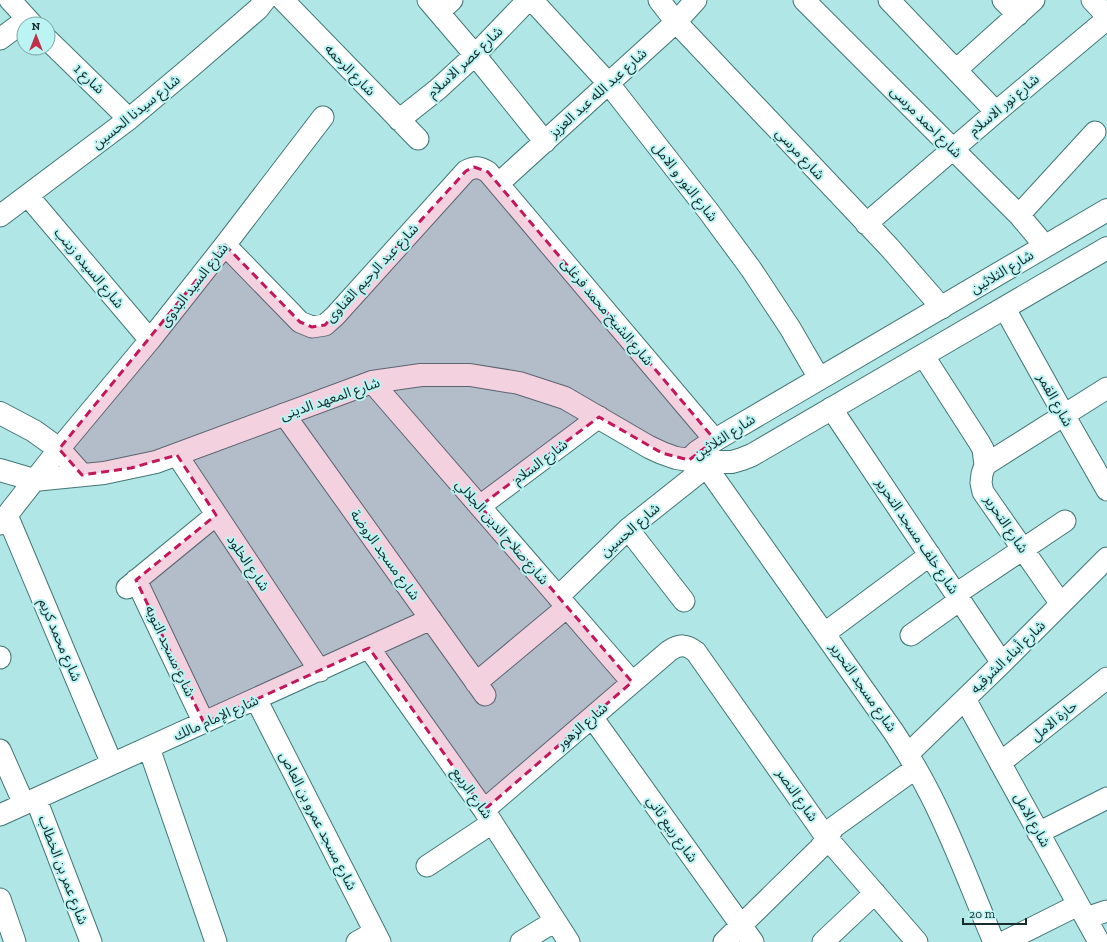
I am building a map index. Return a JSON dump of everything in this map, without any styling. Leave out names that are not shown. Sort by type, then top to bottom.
[{"type":"street","points":[[10,0],[25,16]]},
{"type":"street","name":"شارع سيدنا الحسين","points":[[0,216],[129,119],[252,14],[265,0]]},
{"type":"street","name":"شارع الرحمه","points":[[283,0],[418,139]]},
{"type":"street","name":"شارع عصر الاسلام","points":[[399,120],[475,55],[528,0]]},
{"type":"street","name":"شارع النور و الامل","points":[[532,0],[609,84],[709,212],[751,269],[790,328],[819,378]]},
{"type":"street","name":"شارع مرسي","points":[[659,0],[676,22],[910,270],[942,308]]},
{"type":"street","name":"شارع عبد الله عبد العزيز","points":[[498,184],[676,22],[696,0]]},
{"type":"street","name":"شارع احمد مرسى","points":[[804,0],[1019,215],[1045,246]]},
{"type":"street","points":[[889,0],[996,112]]},
{"type":"street","points":[[1003,0],[1018,15]]},
{"type":"street","points":[[956,70],[1034,0]]},
{"type":"street","points":[[1092,0],[1107,18]]},
{"type":"street","points":[[440,4],[475,55],[545,142]]},
{"type":"street","name":"شارع نور الاسلام","points":[[866,224],[953,148],[1107,18]]},
{"type":"street","points":[[0,39],[16,30]]},
{"type":"street","name":"شارع 1","points":[[56,48],[129,119]]},
{"type":"street","name":"شارع السيد البدوى","points":[[4,519],[59,449],[150,340],[323,117]]},
{"type":"street","points":[[1019,215],[1095,132]]},
{"type":"street","name":"شارع عبد الرحيم القناوى","points":[[225,245],[300,322],[312,327],[325,325],[335,316],[466,170],[474,167],[481,168],[488,172],[498,184]]},
{"type":"street","name":"شارع الشيخ محمد فرغلى","points":[[498,184],[715,440]]},
{"type":"street","name":"شارع السيده زينب","points":[[28,196],[150,340]]},
{"type":"street","name":"شارع الثلاثين","points":[[699,461],[715,440],[1107,210]]},
{"type":"street","name":"شارع الثلاثين","points":[[699,461],[732,462],[752,455],[831,408],[1005,309],[1107,248]]},
{"type":"street","name":"شارع القمر","points":[[1005,309],[1107,490]]},
{"type":"street","name":"شارع التحرير","points":[[923,355],[983,449],[985,465],[981,483],[983,492],[1062,604]]},
{"type":"street","name":"شارع المعهد الدينى","points":[[0,470],[34,480],[131,468],[177,455],[372,382],[421,375],[470,375],[519,383],[565,398],[662,453],[699,461]]},
{"type":"street","name":"شارع صلاح الدين الجلالي","points":[[372,382],[632,682]]},
{"type":"street","points":[[985,465],[1107,388]]},
{"type":"street","name":"شارع خلف مسجد التحرير","points":[[831,408],[1002,663]]},
{"type":"street","points":[[0,414],[34,431],[59,449],[82,475]]},
{"type":"street","name":"شارع مسجد الروضة","points":[[284,414],[481,689]]},
{"type":"street","name":"شارع السلام","points":[[480,506],[599,417]]},
{"type":"street","name":"شارع الخلود","points":[[177,455],[320,671]]},
{"type":"street","name":"شارع الحسين","points":[[481,689],[628,529],[699,461]]},
{"type":"street","name":"شارع مسجد التحرير","points":[[699,461],[893,730],[932,796],[994,942]]},
{"type":"street","name":"شارع مسجد التوبه","points":[[204,723],[131,585],[216,515]]},
{"type":"street","name":"شارع محمد كريم","points":[[4,519],[112,764]]},
{"type":"street","points":[[911,634],[1023,549],[1065,521]]},
{"type":"street","points":[[628,529],[684,601]]},
{"type":"street","points":[[825,634],[930,555]]},
{"type":"street","name":"شارع أبناء الشرقيه","points":[[724,942],[747,934],[820,848],[834,827],[912,761],[965,699],[1107,559]]},
{"type":"street","name":"شارع الإمام مالك","points":[[0,815],[431,620]]},
{"type":"street","name":"شارع الزهور","points":[[427,866],[488,817],[592,716],[669,651],[682,645]]},
{"type":"street","name":"شارع النصر","points":[[682,645],[696,652],[826,837],[917,942]]},
{"type":"street","name":"شارع الربيع","points":[[369,648],[488,817],[569,942]]},
{"type":"street","name":"حارة الامل","points":[[1000,764],[1107,678]]},
{"type":"street","name":"شارع مسجد عمرو بن العاص","points":[[256,699],[378,937]]},
{"type":"street","name":"شارع الامل","points":[[965,699],[1099,942]]},
{"type":"street","name":"شارع ربيع ثاني","points":[[592,716],[747,934]]},
{"type":"street","points":[[149,748],[216,942]]},
{"type":"street","name":"شارع عمر بن الخطاب","points":[[0,750],[30,801],[91,942]]},
{"type":"street","points":[[1038,833],[1107,798]]},
{"type":"street","points":[[823,942],[876,894]]},
{"type":"street","points":[[0,899],[15,942]]},
{"type":"street","points":[[1004,942],[1082,912],[1107,911]]},
{"type":"street","points":[[521,942],[555,921]]},
{"type":"street","points":[[357,942],[378,937]]},
{"type":"highlighted area","points":[[474,167],[488,172],[715,440],[689,460],[662,453],[599,417],[480,506],[632,682],[484,810],[369,648],[204,723],[136,580],[216,515],[177,455],[131,468],[82,475],[59,449],[225,245],[300,322],[312,327],[325,325],[466,171]]}]
